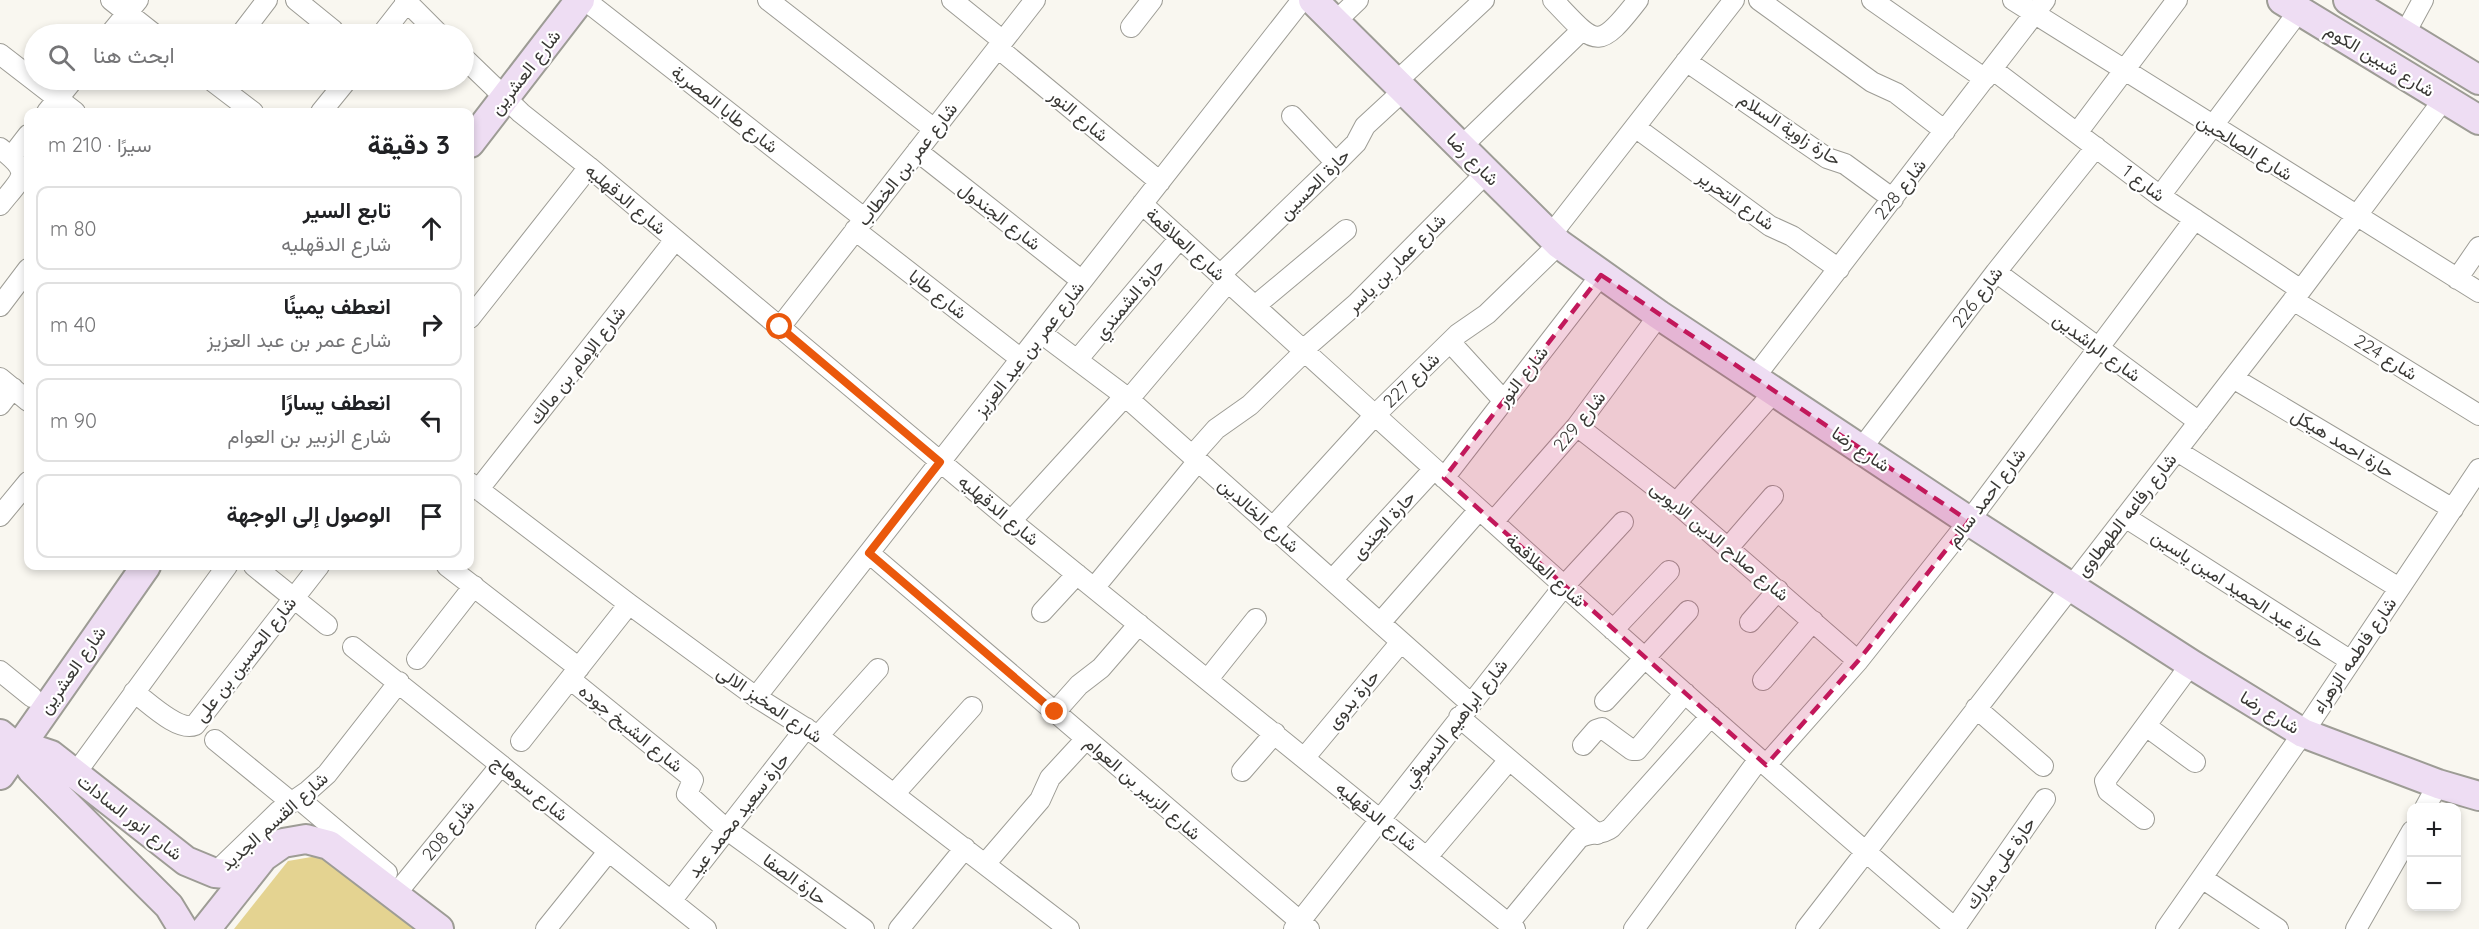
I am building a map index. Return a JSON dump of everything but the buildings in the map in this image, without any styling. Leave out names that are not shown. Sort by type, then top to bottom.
[{"type":"street","points":[[111,0],[132,7],[146,24]]},
{"type":"street","points":[[248,24],[267,0]]},
{"type":"street","points":[[296,0],[326,24]]},
{"type":"street","name":"شارع العشرين","points":[[474,136],[499,93],[563,0]]},
{"type":"street","name":"شارع العشرين","points":[[474,117],[499,93],[580,0]]},
{"type":"street","name":"شارع طابا المصرية","points":[[585,0],[860,224]]},
{"type":"street","points":[[768,0],[934,129]]},
{"type":"street","name":"شارع النور","points":[[952,0],[1160,182]]},
{"type":"street","name":"شارع عمر بن الخطاب","points":[[780,327],[1035,0]]},
{"type":"street","points":[[1131,27],[1152,0]]},
{"type":"street","name":"شارع عمر بن عبد العزيز","points":[[756,697],[1302,0]]},
{"type":"street","name":"شارع رضا","points":[[1312,0],[1336,21],[1555,240],[1659,315],[1969,521],[2303,733],[2432,796],[2479,796]]},
{"type":"street","points":[[1336,21],[1358,0]]},
{"type":"street","name":"حارة الحسين","points":[[1011,521],[1127,398],[1224,278],[1356,142],[1369,122],[1400,86],[1484,0]]},
{"type":"street","points":[[1553,0],[1582,30],[1590,36],[1599,37],[1615,30],[1638,0]]},
{"type":"street","name":"شارع 227","points":[[1273,527],[1375,415],[1450,342],[1487,314],[1555,240],[1635,127],[1734,0]]},
{"type":"street","points":[[1759,0],[1872,82],[1896,93],[1945,131]]},
{"type":"street","name":"شارع الصالحين","points":[[2013,0],[2040,7],[2124,70],[2479,292]]},
{"type":"street","points":[[2077,133],[2177,0]]},
{"type":"street","name":"شارع شبين الكوم","points":[[2348,0],[2479,80]]},
{"type":"street","points":[[2404,35],[2423,0]]},
{"type":"street","points":[[389,24],[406,1],[429,24]]},
{"type":"street","name":"شارع 1","points":[[1881,2],[2077,133],[2297,295]]},
{"type":"street","points":[[2160,196],[2212,126],[2290,5]]},
{"type":"street","name":"شارع شبين الكوم","points":[[2290,5],[2479,120]]},
{"type":"street","points":[[118,24],[132,7]]},
{"type":"street","name":"شارع 228","points":[[1676,503],[1764,385],[1839,268],[2040,7]]},
{"type":"street","points":[[1461,147],[1582,30]]},
{"type":"street","points":[[0,54],[24,78]]},
{"type":"street","name":"حارة زاوية السلام","points":[[1686,61],[1827,158],[1845,164],[1893,198]]},
{"type":"street","name":"شارع الدقهليه","points":[[474,68],[499,93],[1011,521],[1512,926]]},
{"type":"street","points":[[36,90],[52,106],[65,90]]},
{"type":"street","points":[[224,90],[248,108]]},
{"type":"street","points":[[324,108],[339,90]]},
{"type":"street","name":"شارع رفاعه الطهطاوى","points":[[1806,929],[2297,295],[2444,99]]},
{"type":"street","points":[[1292,116],[1336,163]]},
{"type":"street","name":"شارع التحرير","points":[[1635,127],[1770,226],[1792,236],[1839,268]]},
{"type":"street","points":[[0,205],[20,180],[22,173],[20,166],[5,152],[24,138]]},
{"type":"street","name":"شارع 226","points":[[1861,449],[1996,272],[2096,147]]},
{"type":"street","name":"شارع الجندول","points":[[917,151],[1082,281]]},
{"type":"street","points":[[474,313],[589,167]]},
{"type":"street","name":"شارع عمار بن ياسر","points":[[1094,588],[1216,429],[1250,405],[1304,350],[1357,303],[1486,173]]},
{"type":"street","name":"شارع العلاقمة","points":[[1142,204],[1613,630],[1952,928]]},
{"type":"street","name":"شارع احمد سالم","points":[[1634,929],[1762,762],[1858,661],[1969,521],[2195,219]]},
{"type":"street","name":"شارع طابا","points":[[860,224],[1021,358]]},
{"type":"street","points":[[1255,306],[1346,230]]},
{"type":"street","name":"حارة الشمندي","points":[[1077,360],[1180,238]]},
{"type":"street","name":"شارع الإمام بن مالك","points":[[474,486],[675,240]]},
{"type":"street","points":[[2457,279],[2479,247]]},
{"type":"street","name":"شارع الراشدين","points":[[1996,272],[2199,422]]},
{"type":"street","points":[[0,306],[24,274]]},
{"type":"street","name":"شارع النور","points":[[1439,473],[1504,400],[1601,275]]},
{"type":"street","name":"شارع 224","points":[[2297,295],[2479,415]]},
{"type":"street","name":"شارع 229","points":[[1380,623],[1577,426],[1659,315]]},
{"type":"street","name":"شارع الخالدين","points":[[1041,333],[1127,398],[1380,623],[1401,642],[1509,759],[1597,834]]},
{"type":"street","points":[[1450,342],[1504,400]]},
{"type":"street","name":"حارة احمد هيكل","points":[[2233,378],[2453,509]]},
{"type":"street","points":[[0,405],[14,389]]},
{"type":"street","name":"شارع صلاح الدين الايوبى","points":[[1577,426],[1676,503],[1858,661]]},
{"type":"street","points":[[2176,451],[2399,588]]},
{"type":"street","name":"شارع فاطمه الزهراء","points":[[2166,929],[2303,733],[2479,469]]},
{"type":"street","name":"حارة الجندى","points":[[1332,580],[1439,473]]},
{"type":"street","name":"شارع المخبز الالى","points":[[474,486],[756,697],[812,732],[895,793],[985,864],[1045,922],[1069,929]]},
{"type":"street","points":[[0,516],[24,487]]},
{"type":"street","points":[[1728,548],[1773,496]]},
{"type":"street","name":"حارة عبد الحميد امين ياسين","points":[[2125,517],[2350,661]]},
{"type":"street","name":"شارع ابراهيم الدسوقي","points":[[1301,927],[1380,819],[1465,710],[1564,586],[1623,522]]},
{"type":"street","name":"شارع الزبير بن العوام","points":[[869,553],[1301,927]]},
{"type":"street","name":"شارع العشرين","points":[[0,775],[6,741],[32,697],[124,570]]},
{"type":"street","name":"شارع العشرين","points":[[6,741],[143,570]]},
{"type":"street","points":[[75,774],[224,570]]},
{"type":"street","points":[[259,570],[327,625]]},
{"type":"street","name":"شارع الحسين بن على","points":[[134,692],[177,724],[189,727],[195,725],[316,570]]},
{"type":"street","name":"شارع الشيخ جوده","points":[[452,570],[474,586],[691,777],[693,780],[687,794],[726,830]]},
{"type":"street","points":[[1613,630],[1669,571]]},
{"type":"street","points":[[1042,612],[1077,574]]},
{"type":"street","points":[[417,659],[474,586]]},
{"type":"street","points":[[1750,622],[1778,590]]},
{"type":"street","points":[[521,741],[629,604]]},
{"type":"street","points":[[1605,701],[1688,611]]},
{"type":"street","points":[[1208,679],[1257,619]]},
{"type":"street","points":[[1763,680],[1813,621]]},
{"type":"street","points":[[1055,712],[1079,685],[1101,668],[1139,624]]},
{"type":"street","name":"حارة بدوى","points":[[1305,757],[1401,642]]},
{"type":"street","name":"شارع سوهاج","points":[[353,647],[706,929]]},
{"type":"street","points":[[2144,819],[2108,791],[2105,784],[2191,664]]},
{"type":"street","name":"حارة سعيد محمد عيد","points":[[671,901],[726,830],[812,732],[878,669]]},
{"type":"street","points":[[0,671],[32,697]]},
{"type":"street","name":"شارع القسم الجديد","points":[[216,873],[269,820],[327,774],[399,682]]},
{"type":"street","points":[[1583,745],[1602,728],[1632,750],[1637,750],[1684,693]]},
{"type":"street","points":[[895,793],[972,707]]},
{"type":"street","points":[[1976,708],[2043,766]]},
{"type":"street","points":[[1512,926],[1580,838],[1587,834],[1605,833],[1611,828],[1711,716]]},
{"type":"street","points":[[2146,726],[2195,762]]},
{"type":"street","points":[[1242,771],[1275,733]]},
{"type":"street","points":[[985,864],[1040,800],[1050,778],[1086,739]]},
{"type":"street","points":[[215,740],[390,875],[400,878],[439,929]]},
{"type":"street","name":"شارع انور السادات","points":[[6,741],[51,756],[186,861],[216,873],[248,876]]},
{"type":"street","name":"شارع انور السادات","points":[[6,741],[32,770],[169,906],[183,929]]},
{"type":"street","points":[[1427,857],[1509,759]]},
{"type":"street","name":"شارع 208","points":[[404,885],[501,765]]},
{"type":"street","name":"حارة على مبارك","points":[[1952,928],[2045,799]]},
{"type":"street","points":[[118,855],[140,826]]},
{"type":"street","name":"حارة الصفا","points":[[726,830],[864,929]]},
{"type":"street","points":[[206,929],[272,849],[283,843],[306,839],[329,845],[404,885]]},
{"type":"street","points":[[2356,929],[2407,840]]},
{"type":"street","points":[[899,929],[965,848]]},
{"type":"street","points":[[546,929],[608,852]]},
{"type":"street","points":[[2202,878],[2278,929]]},
{"type":"highlighted area","points":[[1601,275],[1969,521],[1858,661],[1766,765],[1444,478]]},
{"type":"shaded area","points":[[323,855],[418,929],[234,929],[288,861]]},
{"type":"route","points":[[780,327],[940,462],[869,553],[1055,712]]}]
